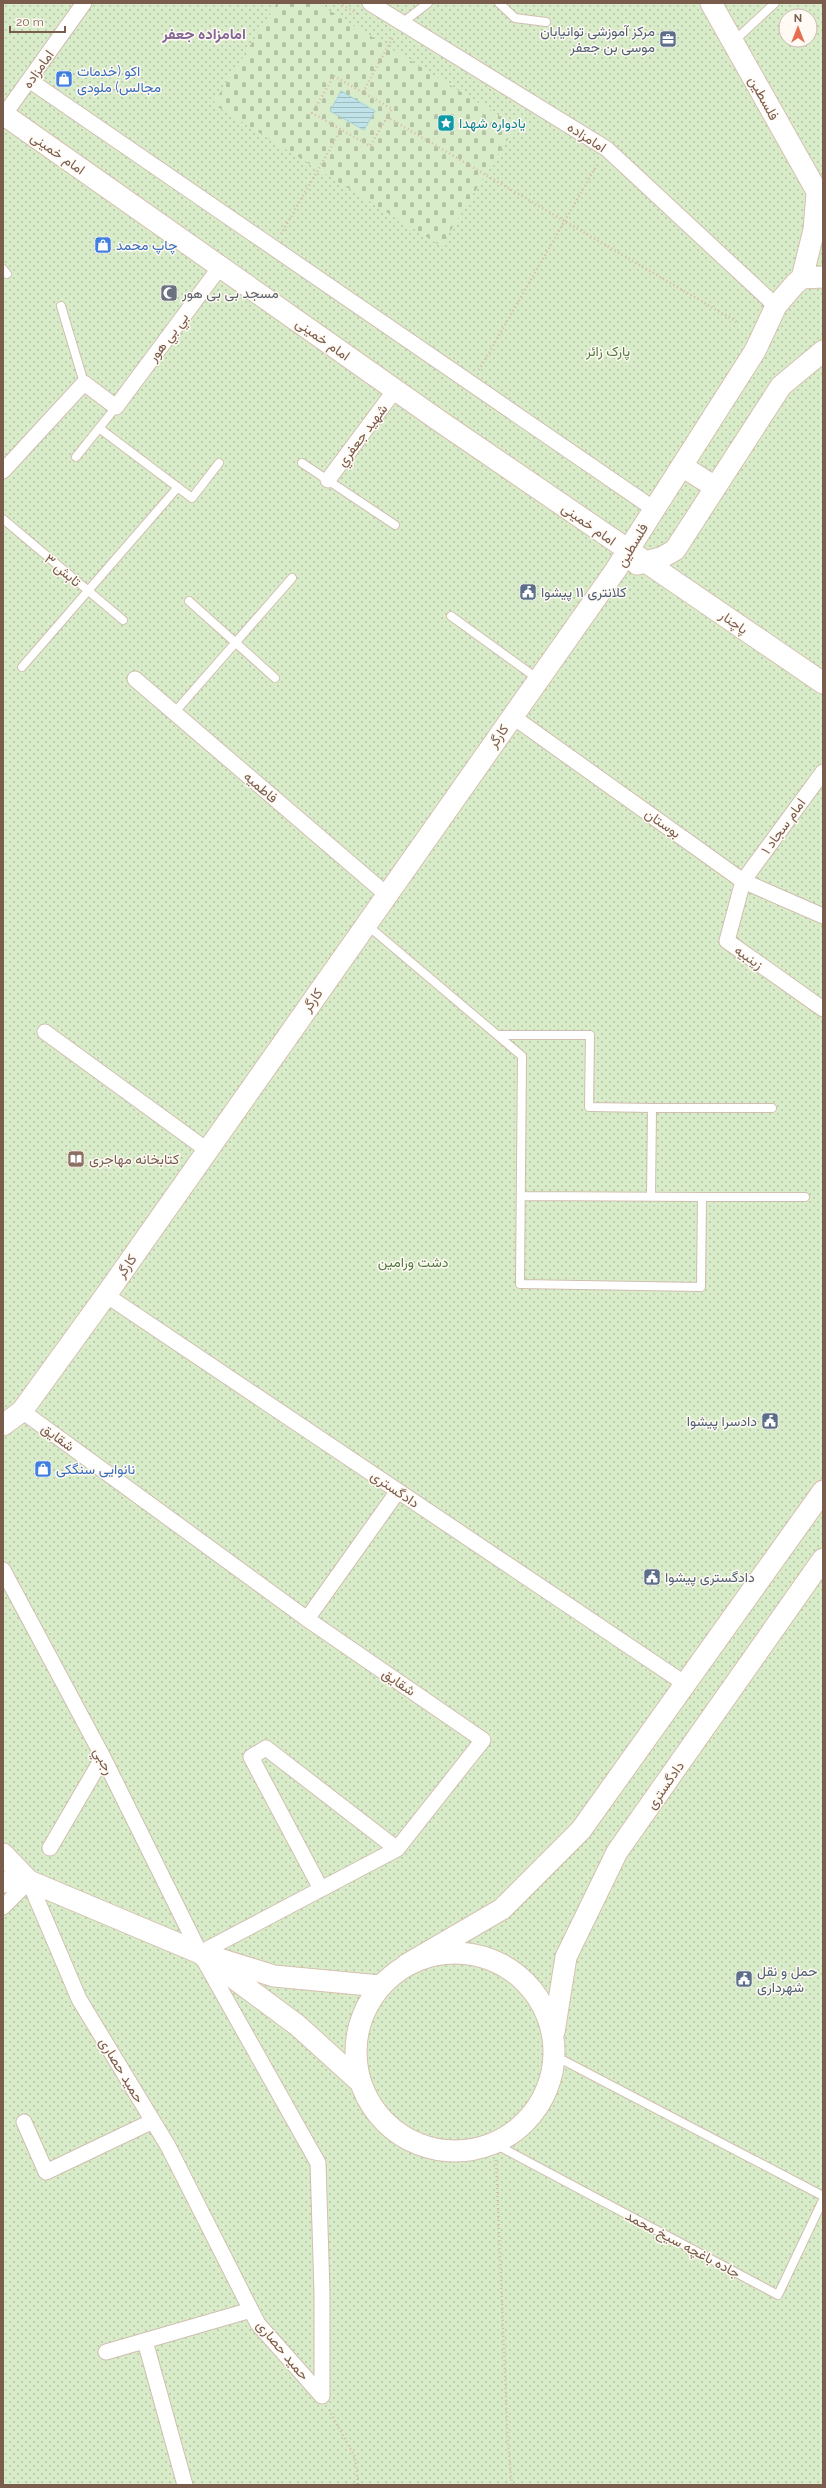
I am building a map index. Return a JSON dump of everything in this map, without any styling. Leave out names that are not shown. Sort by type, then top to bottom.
[{"type":"main road","name":"فلسطین","points":[[615,570],[636,556],[654,509],[756,352],[776,306],[802,278],[814,230],[818,190],[711,3]]},
{"type":"main road","name":"امام خمینی","points":[[4,115],[395,390],[636,556]]},
{"type":"main road","points":[[802,278],[823,277]]},
{"type":"main road","points":[[683,587],[676,568],[675,550],[781,386],[823,351]]},
{"type":"main road","points":[[682,466],[715,487]]},
{"type":"main road","name":"فلسطین","points":[[636,556],[661,558],[675,550]]},
{"type":"main road","name":"پاچنار","points":[[636,556],[823,683]]},
{"type":"main road","name":"کارگر","points":[[3,1425],[22,1411],[106,1295],[386,894],[615,570]]},
{"type":"main road","points":[[406,1964],[438,1953],[469,1953],[498,1962],[524,1979],[543,2003],[553,2032],[555,2056],[544,2098],[524,2125],[495,2144],[463,2151],[429,2148],[398,2134],[374,2111],[359,2081],[355,2047],[362,2014],[380,1986],[406,1964],[502,1909],[581,1830],[684,1683],[823,1491]]},
{"type":"main road","name":"دادگستری","points":[[553,2032],[566,1957],[617,1852],[823,1559]]},
{"type":"main road","points":[[3,1854],[29,1881],[200,1953],[274,1976],[380,1986]]},
{"type":"main road","points":[[3,1882],[29,1881]]},
{"type":"main road","points":[[200,1953],[297,2025],[359,2081]]},
{"type":"street","name":"امامزاده","points":[[4,115],[84,3]]},
{"type":"street","name":"امامزاده","points":[[370,3],[607,148],[776,306]]},
{"type":"street","points":[[29,80],[654,509]]},
{"type":"street","name":"بي بي هور","points":[[116,408],[220,267]]},
{"type":"street","points":[[3,471],[84,383],[116,408]]},
{"type":"street","name":"شهيد جعفري","points":[[328,480],[395,390]]},
{"type":"street","name":"فاطميه","points":[[135,679],[386,894]]},
{"type":"street","name":"بوستان","points":[[512,716],[744,880],[823,916]]},
{"type":"street","name":"امام سجاد ۱","points":[[744,880],[823,772]]},
{"type":"street","name":"زينبيه","points":[[744,880],[727,941],[823,1009]]},
{"type":"street","points":[[45,1032],[207,1150]]},
{"type":"street","name":"دادگستری","points":[[106,1295],[684,1683]]},
{"type":"street","name":"شقايق","points":[[22,1411],[306,1619],[483,1740],[397,1849],[200,1953]]},
{"type":"street","points":[[306,1619],[398,1491]]},
{"type":"street","name":"رجبي","points":[[3,1570],[102,1757],[200,1953]]},
{"type":"street","points":[[321,1889],[251,1757],[266,1748],[397,1849]]},
{"type":"street","points":[[50,1848],[102,1757]]},
{"type":"street","points":[[3,1907],[29,1881]]},
{"type":"street","name":"حمید حصاری","points":[[29,1881],[79,1999],[168,2146],[258,2324],[322,2396]]},
{"type":"street","name":"حمید حصاری","points":[[200,1953],[318,2163],[322,2292],[322,2396]]},
{"type":"street","points":[[24,2122],[46,2172],[153,2121]]},
{"type":"street","points":[[106,2352],[251,2310]]},
{"type":"street","points":[[145,2341],[185,2485]]},
{"type":"lane","points":[[402,23],[428,3]]},
{"type":"lane","points":[[499,3],[515,18],[546,22]]},
{"type":"lane","points":[[732,42],[775,3]]},
{"type":"lane","points":[[61,306],[84,383]]},
{"type":"lane","points":[[76,457],[116,408]]},
{"type":"lane","points":[[99,428],[192,498],[219,463]]},
{"type":"lane","points":[[302,463],[395,525]]},
{"type":"lane","points":[[22,667],[178,488]]},
{"type":"lane","name":"تابش ۳","points":[[3,519],[124,620]]},
{"type":"lane","points":[[174,713],[292,578]]},
{"type":"lane","points":[[189,601],[275,678]]},
{"type":"lane","points":[[451,616],[538,679]]},
{"type":"lane","points":[[365,924],[500,1035],[522,1056],[520,1284],[701,1287],[702,1197]]},
{"type":"lane","points":[[500,1035],[590,1035],[589,1108],[772,1108]]},
{"type":"lane","points":[[652,1108],[652,1196]]},
{"type":"lane","points":[[520,1196],[805,1197]]},
{"type":"lane","points":[[555,2056],[823,2196]]},
{"type":"lane","name":"جاده باغچه سیخ محمد","points":[[495,2144],[778,2295],[823,2200]]},
{"type":"path","points":[[363,92],[402,23]]},
{"type":"path","points":[[334,76],[363,92],[392,109],[370,146],[312,113],[334,76]]},
{"type":"path","points":[[387,117],[736,322]]},
{"type":"path","points":[[280,236],[341,130]]},
{"type":"path","points":[[479,371],[607,148]]},
{"type":"path","points":[[495,2144],[508,2445],[512,2485]]},
{"type":"path","points":[[322,2396],[355,2457],[358,2485]]},
{"type":"green space","name":"دشت ورامین","points":[[3,3],[823,3],[823,2485],[3,2485]]},
{"type":"green space","points":[[277,3],[317,3],[516,126],[441,246],[213,104]]},
{"type":"water","points":[[341,91],[375,111],[364,130],[330,111]]},
{"type":"place","name":"مرکز آموزشی توانیابان موسی بن جعفر","points":[[668,39]]},
{"type":"place","name":"اکو (خدمات مجالس) ملودی","points":[[64,79]]},
{"type":"place","name":"یادواره شهدا","points":[[446,123]]},
{"type":"place","name":"چاپ محمد","points":[[103,245]]},
{"type":"place","name":"مسجد بی بی هور","points":[[169,293]]},
{"type":"place","name":"کلانتری ۱۱ پیشوا","points":[[528,592]]},
{"type":"place","name":"کتابخانه مهاجری","points":[[76,1159]]},
{"type":"place","name":"دادسرا پیشوا","points":[[770,1421]]},
{"type":"place","name":"نانوایی سنگکی","points":[[43,1469]]},
{"type":"place","name":"دادگستری پیشوا","points":[[652,1577]]},
{"type":"place","name":"حمل و نقل شهرداری","points":[[744,1979]]},
{"type":"district","name":"امامزاده جعفر","points":[[204,34]]},
{"type":"park label","name":"پارک زائر","points":[[608,351]]}]
